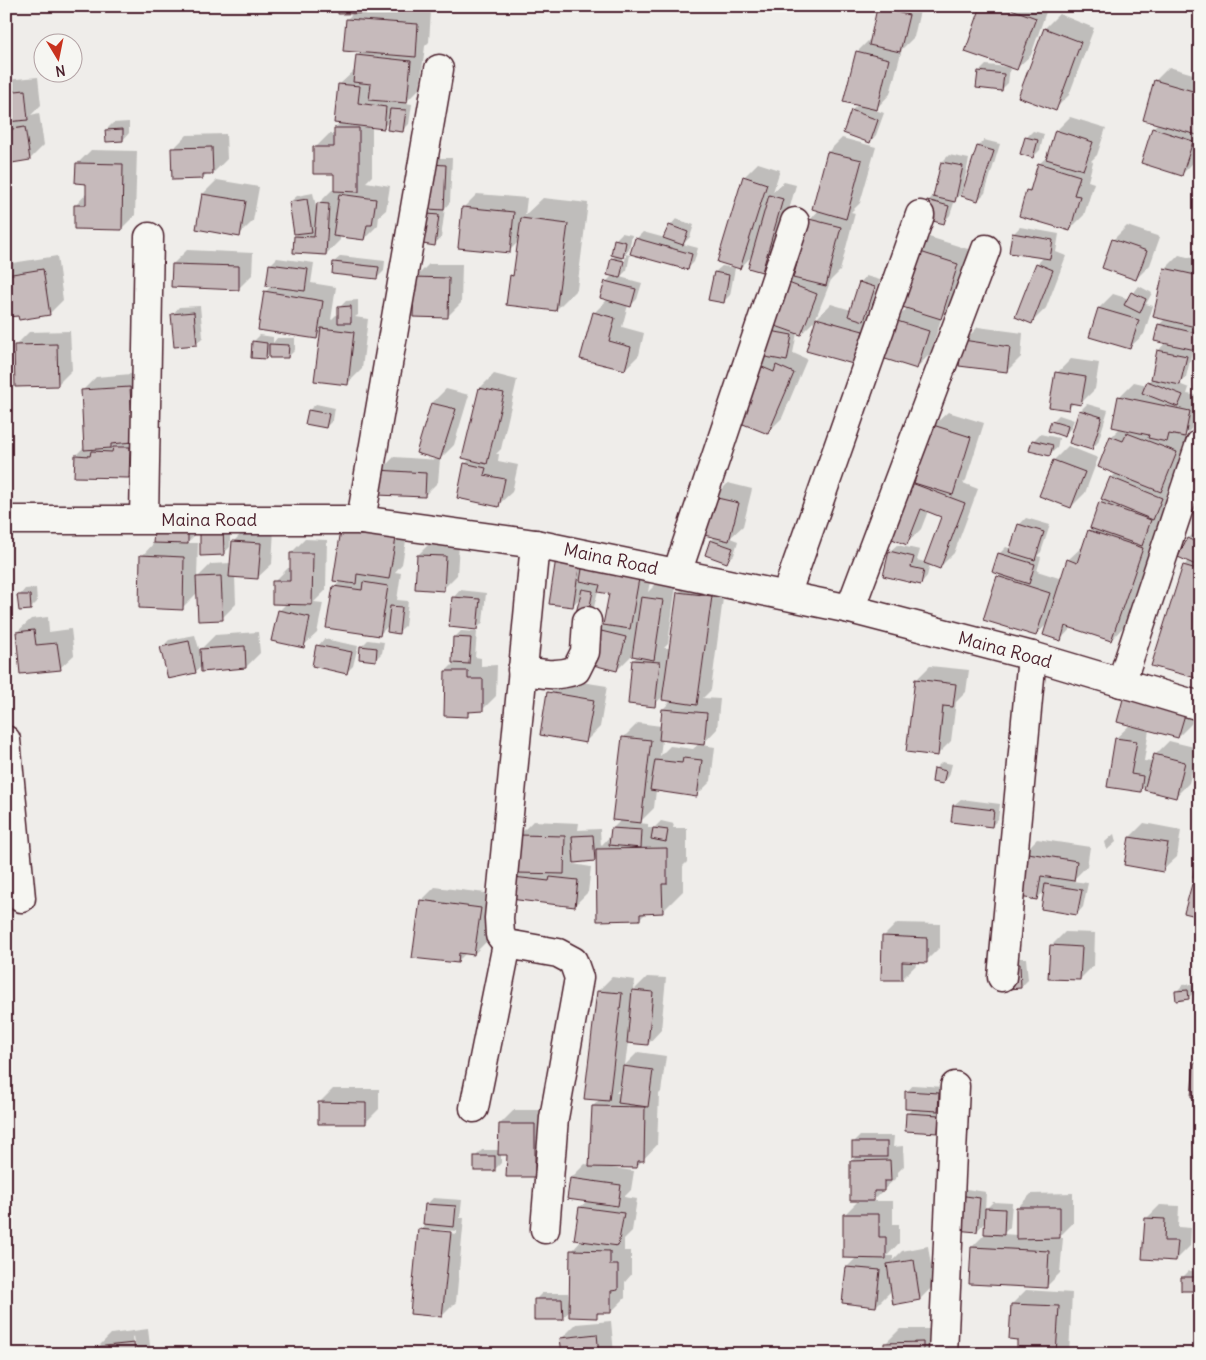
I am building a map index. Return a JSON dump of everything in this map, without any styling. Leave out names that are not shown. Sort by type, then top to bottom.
[{"type":"street","points":[[361,520],[439,69]]},
{"type":"street","points":[[786,595],[920,215]]},
{"type":"street","points":[[676,573],[795,222]]},
{"type":"street","points":[[144,519],[149,237]]},
{"type":"street","points":[[850,609],[986,249]]},
{"type":"street","points":[[1121,683],[1200,444]]},
{"type":"street","name":"Maina Road","points":[[6,520],[361,520],[535,544],[850,609],[1032,656],[1200,706]]},
{"type":"street","points":[[535,544],[499,918],[500,935],[507,944],[558,953],[573,961],[579,978],[554,1118],[545,1229]]},
{"type":"street","points":[[522,670],[547,675],[564,674],[576,670],[585,652],[587,622]]},
{"type":"street","points":[[1002,977],[1032,656]]},
{"type":"street","points":[[6,740],[21,898]]},
{"type":"street","points":[[474,1108],[507,944]]},
{"type":"street","points":[[943,1354],[955,1086]]},
{"type":"building","points":[[338,6],[379,6],[379,13],[338,14]]},
{"type":"building","points":[[981,6],[1003,6],[1036,18],[1017,70],[965,52]]},
{"type":"building","points":[[877,8],[909,15],[900,52],[869,45]]},
{"type":"building","points":[[346,19],[418,24],[416,57],[343,51]]},
{"type":"building","points":[[1044,28],[1081,42],[1056,111],[1018,97]]},
{"type":"building","points":[[856,51],[889,59],[877,110],[843,102]]},
{"type":"building","points":[[356,55],[411,61],[407,103],[369,100],[371,84],[353,82]]},
{"type":"building","points":[[978,71],[1004,74],[1002,91],[976,88]]},
{"type":"building","points":[[1154,80],[1200,93],[1200,126],[1197,135],[1143,120]]},
{"type":"building","points":[[338,84],[360,86],[358,103],[386,107],[384,129],[334,123]]},
{"type":"building","points":[[25,90],[28,120],[6,122],[6,92]]},
{"type":"building","points":[[390,109],[406,110],[403,132],[387,130]]},
{"type":"building","points":[[851,110],[878,120],[870,143],[843,133]]},
{"type":"building","points":[[25,127],[30,160],[6,164],[6,130]]},
{"type":"building","points":[[334,128],[359,128],[359,192],[334,191],[334,174],[313,174],[313,147],[334,147]]},
{"type":"building","points":[[1152,128],[1193,141],[1182,176],[1141,163]]},
{"type":"building","points":[[123,129],[123,141],[106,142],[105,130]]},
{"type":"building","points":[[1055,130],[1093,142],[1083,170],[1046,159]]},
{"type":"building","points":[[1025,137],[1038,140],[1033,158],[1020,154]]},
{"type":"building","points":[[977,146],[994,151],[978,201],[961,196]]},
{"type":"building","points":[[212,147],[213,174],[203,174],[203,179],[172,180],[171,148]]},
{"type":"building","points":[[827,152],[862,160],[846,219],[812,209]]},
{"type":"building","points":[[941,162],[963,166],[955,202],[933,197]]},
{"type":"building","points":[[76,163],[123,164],[122,230],[74,229],[74,205],[86,205],[86,184],[75,183]]},
{"type":"building","points":[[1038,163],[1080,176],[1074,195],[1080,196],[1070,231],[1019,216],[1026,190],[1030,191]]},
{"type":"building","points":[[430,164],[446,165],[444,210],[428,209]]},
{"type":"building","points":[[743,176],[767,184],[740,269],[717,262]]},
{"type":"building","points":[[202,194],[246,201],[240,237],[196,229]]},
{"type":"building","points":[[339,194],[376,199],[372,225],[367,225],[364,240],[333,236]]},
{"type":"building","points":[[769,195],[783,199],[762,272],[748,268]]},
{"type":"building","points":[[307,199],[312,232],[294,234],[289,202]]},
{"type":"building","points":[[927,200],[949,206],[944,224],[922,218]]},
{"type":"building","points":[[317,203],[329,204],[326,255],[293,253],[294,236],[314,237]]},
{"type":"building","points":[[462,207],[514,212],[510,253],[458,248]]},
{"type":"building","points":[[427,214],[439,215],[435,246],[423,244]]},
{"type":"building","points":[[521,218],[568,224],[556,311],[506,305],[510,275],[513,276]]},
{"type":"building","points":[[809,219],[841,227],[826,286],[793,278]]},
{"type":"building","points":[[669,225],[688,232],[683,245],[663,238]]},
{"type":"building","points":[[1012,233],[1053,240],[1050,259],[1009,253]]},
{"type":"building","points":[[635,238],[692,254],[688,270],[630,254]]},
{"type":"building","points":[[614,239],[626,242],[623,258],[611,255]]},
{"type":"building","points":[[1112,239],[1147,251],[1136,280],[1102,268]]},
{"type":"building","points":[[914,250],[958,264],[941,319],[896,305]]},
{"type":"building","points":[[611,258],[624,261],[620,278],[607,275]]},
{"type":"building","points":[[333,262],[379,267],[377,279],[332,274]]},
{"type":"building","points":[[1036,263],[1053,270],[1032,324],[1015,317]]},
{"type":"building","points":[[172,264],[239,266],[239,290],[171,287]]},
{"type":"building","points":[[269,264],[308,269],[305,291],[266,286]]},
{"type":"building","points":[[1164,268],[1200,276],[1200,328],[1153,317]]},
{"type":"building","points":[[43,269],[50,315],[19,320],[18,316],[7,317],[6,321],[6,275]]},
{"type":"building","points":[[714,272],[729,275],[724,303],[708,300]]},
{"type":"building","points":[[414,277],[449,278],[448,318],[413,317]]},
{"type":"building","points":[[605,281],[636,289],[631,307],[600,298]]},
{"type":"building","points":[[786,282],[817,294],[801,335],[770,324]]},
{"type":"building","points":[[859,282],[875,287],[864,321],[848,316]]},
{"type":"building","points":[[264,291],[323,301],[317,339],[258,330]]},
{"type":"building","points":[[1131,292],[1146,299],[1140,313],[1124,305]]},
{"type":"building","points":[[351,306],[351,323],[338,323],[338,307]]},
{"type":"building","points":[[1098,308],[1139,320],[1130,349],[1089,337]]},
{"type":"building","points":[[194,312],[197,345],[174,347],[171,314]]},
{"type":"building","points":[[593,312],[615,318],[609,341],[631,347],[625,370],[580,359]]},
{"type":"building","points":[[816,318],[863,331],[853,364],[806,351]]},
{"type":"building","points":[[894,320],[929,331],[917,369],[882,358]]},
{"type":"building","points":[[1158,324],[1200,334],[1200,351],[1154,341]]},
{"type":"building","points":[[321,328],[354,332],[348,385],[314,381]]},
{"type":"building","points":[[765,330],[792,335],[787,361],[760,356]]},
{"type":"building","points":[[963,340],[1010,347],[1007,372],[959,366]]},
{"type":"building","points":[[252,341],[267,343],[266,359],[251,358]]},
{"type":"building","points":[[57,344],[58,386],[15,387],[14,345]]},
{"type":"building","points":[[269,344],[289,345],[288,358],[269,358]]},
{"type":"building","points":[[1157,350],[1187,356],[1180,385],[1151,379]]},
{"type":"building","points":[[755,364],[774,372],[776,365],[794,373],[768,434],[733,420]]},
{"type":"building","points":[[1055,372],[1086,377],[1081,405],[1070,403],[1069,410],[1049,407]]},
{"type":"building","points":[[1147,381],[1183,395],[1178,407],[1142,393]]},
{"type":"building","points":[[130,387],[133,442],[111,444],[111,448],[84,450],[81,390]]},
{"type":"building","points":[[479,388],[504,393],[487,464],[462,458]]},
{"type":"building","points":[[1118,396],[1190,411],[1185,437],[1169,434],[1167,442],[1148,438],[1149,435],[1112,427]]},
{"type":"building","points":[[431,403],[456,409],[440,460],[416,453]]},
{"type":"building","points":[[308,410],[329,414],[326,428],[305,424]]},
{"type":"building","points":[[1079,410],[1102,417],[1092,450],[1069,443]]},
{"type":"building","points":[[1051,421],[1068,426],[1065,437],[1048,431]]},
{"type":"building","points":[[933,425],[971,437],[953,495],[914,483]]},
{"type":"building","points":[[1127,433],[1177,452],[1161,492],[1098,467],[1110,436],[1123,441]]},
{"type":"building","points":[[1032,440],[1053,445],[1050,456],[1029,451]]},
{"type":"building","points":[[113,447],[130,447],[129,478],[74,477],[75,455],[90,456],[91,451],[112,452]]},
{"type":"building","points":[[1053,460],[1085,472],[1071,508],[1039,496]]},
{"type":"building","points":[[464,463],[486,468],[484,475],[505,479],[499,507],[457,498]]},
{"type":"building","points":[[378,470],[426,473],[425,497],[377,495]]},
{"type":"building","points":[[1110,477],[1162,498],[1153,520],[1101,499]]},
{"type":"building","points":[[909,482],[965,503],[940,569],[924,563],[941,517],[921,509],[907,545],[887,537]]},
{"type":"building","points":[[713,497],[739,503],[729,541],[704,535]]},
{"type":"building","points":[[1099,502],[1151,520],[1142,546],[1090,528]]},
{"type":"building","points":[[342,523],[397,532],[389,579],[357,574],[356,584],[333,581]]},
{"type":"building","points":[[1018,524],[1044,532],[1035,560],[1009,552]]},
{"type":"building","points":[[200,526],[223,526],[224,555],[200,556]]},
{"type":"building","points":[[1088,530],[1143,548],[1111,641],[1065,626],[1061,641],[1043,635],[1067,559],[1077,563]]},
{"type":"building","points":[[154,532],[188,532],[188,544],[153,543]]},
{"type":"building","points":[[1187,538],[1200,544],[1200,567],[1178,557]]},
{"type":"building","points":[[710,540],[733,548],[727,563],[705,555]]},
{"type":"building","points":[[232,541],[261,543],[258,579],[229,577]]},
{"type":"building","points":[[889,551],[914,557],[911,567],[924,570],[921,585],[883,576]]},
{"type":"building","points":[[290,553],[313,553],[312,605],[272,604],[272,581],[290,581]]},
{"type":"building","points":[[998,553],[1035,564],[1029,584],[992,572]]},
{"type":"building","points":[[140,555],[184,557],[183,610],[139,608]]},
{"type":"building","points":[[417,555],[446,556],[444,591],[415,589]]},
{"type":"building","points":[[556,558],[580,561],[573,607],[549,604]]},
{"type":"building","points":[[583,563],[640,573],[630,629],[603,625],[609,594],[598,592],[600,585],[580,581]]},
{"type":"building","points":[[1183,565],[1200,570],[1200,679],[1151,666]]},
{"type":"building","points":[[221,576],[223,620],[198,621],[196,577]]},
{"type":"building","points":[[997,576],[1050,593],[1036,636],[983,620]]},
{"type":"building","points":[[363,582],[388,586],[380,636],[326,628],[333,586],[362,590]]},
{"type":"building","points":[[582,589],[593,591],[588,615],[576,613]]},
{"type":"building","points":[[677,592],[712,596],[697,705],[662,700]]},
{"type":"building","points":[[17,595],[30,595],[31,610],[19,611]]},
{"type":"building","points":[[452,597],[480,599],[477,630],[449,627]]},
{"type":"building","points":[[641,597],[663,600],[654,660],[632,656]]},
{"type":"building","points":[[390,606],[402,607],[399,634],[387,632]]},
{"type":"building","points":[[278,610],[310,617],[304,648],[271,641]]},
{"type":"building","points":[[34,630],[36,645],[57,643],[61,670],[20,674],[16,632]]},
{"type":"building","points":[[597,630],[626,637],[617,671],[589,664]]},
{"type":"building","points":[[453,637],[471,638],[469,664],[452,663]]},
{"type":"building","points":[[189,641],[196,673],[168,679],[160,647]]},
{"type":"building","points":[[316,645],[352,652],[347,674],[312,666]]},
{"type":"building","points":[[245,646],[246,668],[201,672],[200,649]]},
{"type":"building","points":[[360,646],[377,648],[376,661],[359,659]]},
{"type":"building","points":[[632,660],[660,662],[655,707],[628,704]]},
{"type":"building","points":[[445,671],[468,671],[468,679],[483,679],[483,711],[468,712],[468,717],[444,716]]},
{"type":"building","points":[[915,679],[956,684],[953,707],[943,706],[938,756],[906,752]]},
{"type":"building","points":[[547,692],[594,700],[586,743],[540,735]]},
{"type":"building","points":[[1124,695],[1186,711],[1178,738],[1117,722]]},
{"type":"building","points":[[662,709],[707,713],[704,745],[659,740]]},
{"type":"building","points":[[622,737],[651,740],[641,823],[612,820]]},
{"type":"building","points":[[1115,738],[1137,741],[1131,774],[1143,776],[1141,792],[1107,787]]},
{"type":"building","points":[[1154,754],[1185,762],[1176,798],[1144,790]]},
{"type":"building","points":[[683,758],[702,760],[697,797],[650,790],[655,760],[682,763]]},
{"type":"building","points":[[934,768],[946,771],[943,784],[932,782]]},
{"type":"building","points":[[953,805],[994,810],[992,827],[951,822]]},
{"type":"building","points":[[611,828],[642,830],[641,848],[609,845]]},
{"type":"building","points":[[653,828],[668,830],[666,842],[651,839]]},
{"type":"building","points":[[518,835],[565,836],[564,874],[517,873]]},
{"type":"building","points":[[593,835],[595,861],[574,863],[572,836]]},
{"type":"building","points":[[1129,837],[1168,843],[1163,872],[1124,865]]},
{"type":"building","points":[[667,848],[667,884],[662,884],[663,913],[640,914],[640,920],[597,921],[596,849]]},
{"type":"building","points":[[1022,852],[1077,861],[1074,881],[1041,876],[1037,900],[1014,896]]},
{"type":"building","points":[[1195,864],[1200,865],[1200,879],[1193,878]]},
{"type":"building","points":[[513,877],[549,881],[550,877],[578,880],[575,907],[510,899]]},
{"type":"building","points":[[1045,884],[1082,890],[1077,915],[1041,909]]},
{"type":"building","points":[[1192,884],[1200,886],[1200,917],[1184,913]]},
{"type":"building","points":[[420,900],[481,908],[474,955],[459,953],[458,963],[412,958]]},
{"type":"building","points":[[882,936],[927,938],[927,963],[902,962],[902,980],[881,980]]},
{"type":"building","points":[[1050,945],[1082,947],[1080,980],[1048,979]]},
{"type":"building","points":[[1007,964],[1020,964],[1021,988],[1008,989]]},
{"type":"building","points":[[632,990],[653,992],[648,1045],[627,1043]]},
{"type":"building","points":[[1188,990],[1189,999],[1176,1001],[1175,991]]},
{"type":"building","points":[[597,991],[622,993],[609,1101],[584,1099]]},
{"type":"building","points":[[1194,1063],[1200,1063],[1200,1098],[1191,1097]]},
{"type":"building","points":[[623,1066],[653,1070],[648,1107],[618,1103]]},
{"type":"building","points":[[905,1091],[939,1093],[938,1111],[905,1109]]},
{"type":"building","points":[[318,1102],[366,1103],[366,1124],[318,1124]]},
{"type":"building","points":[[592,1106],[645,1107],[644,1161],[638,1161],[637,1168],[589,1167]]},
{"type":"building","points":[[906,1113],[939,1115],[938,1133],[905,1131]]},
{"type":"building","points":[[499,1124],[535,1124],[535,1177],[506,1177],[507,1155],[498,1155]]},
{"type":"building","points":[[852,1142],[887,1142],[887,1157],[852,1157]]},
{"type":"building","points":[[474,1156],[495,1156],[495,1171],[474,1171]]},
{"type":"building","points":[[890,1160],[891,1181],[884,1181],[884,1191],[874,1191],[874,1201],[850,1201],[850,1161]]},
{"type":"building","points":[[570,1178],[621,1185],[618,1206],[567,1199]]},
{"type":"building","points":[[958,1195],[980,1198],[977,1232],[955,1230]]},
{"type":"building","points":[[425,1204],[456,1206],[454,1227],[423,1224]]},
{"type":"building","points":[[579,1207],[624,1213],[618,1246],[574,1240]]},
{"type":"building","points":[[1016,1207],[1060,1207],[1060,1238],[1016,1239]]},
{"type":"building","points":[[985,1208],[1005,1209],[1004,1235],[984,1234]]},
{"type":"building","points":[[843,1214],[879,1214],[879,1237],[886,1237],[886,1259],[843,1258]]},
{"type":"building","points":[[1145,1218],[1165,1219],[1164,1241],[1178,1241],[1176,1261],[1142,1259]]},
{"type":"building","points":[[418,1229],[451,1232],[442,1317],[410,1314]]},
{"type":"building","points":[[971,1247],[1049,1251],[1047,1288],[969,1284]]},
{"type":"building","points":[[570,1250],[610,1251],[610,1265],[618,1265],[618,1290],[611,1291],[611,1313],[597,1313],[597,1318],[569,1317]]},
{"type":"building","points":[[914,1260],[920,1300],[893,1305],[887,1264]]},
{"type":"building","points":[[846,1267],[880,1270],[876,1307],[842,1303]]},
{"type":"building","points":[[1181,1277],[1198,1277],[1199,1291],[1181,1291]]},
{"type":"building","points":[[534,1299],[562,1299],[563,1320],[534,1320]]},
{"type":"building","points":[[1011,1304],[1059,1306],[1056,1354],[1017,1354],[1017,1340],[1009,1339]]},
{"type":"building","points":[[597,1334],[599,1354],[562,1354],[560,1338]]},
{"type":"building","points":[[923,1342],[923,1354],[884,1354],[884,1343]]},
{"type":"building","points":[[134,1343],[135,1354],[96,1354],[96,1347]]}]
